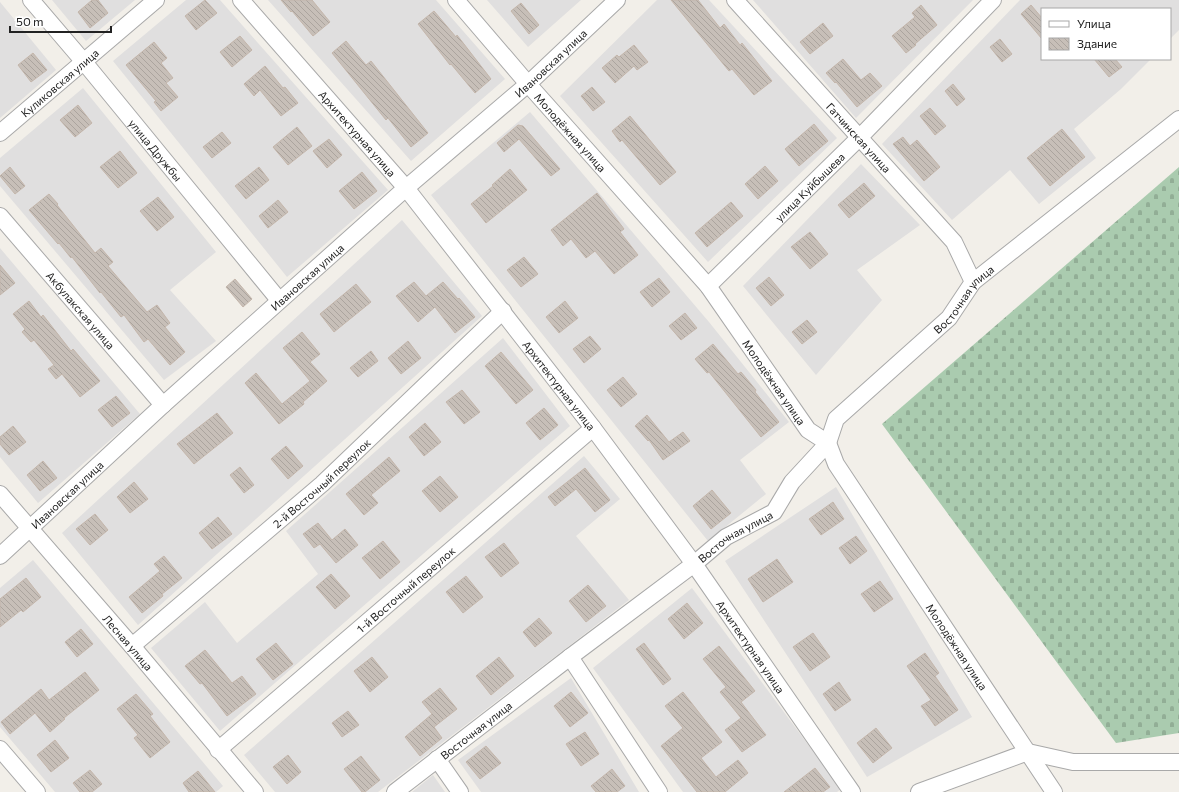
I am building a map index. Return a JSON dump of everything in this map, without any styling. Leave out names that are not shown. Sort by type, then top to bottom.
[{"type":"street","name":"улица Дружбы","points":[[31,0],[84,62],[279,300]]},
{"type":"street","name":"Куликовская улица","points":[[0,133],[156,0]]},
{"type":"street","name":"Архитектурная улица","points":[[241,0],[406,188],[503,311],[593,428],[694,564],[852,792]]},
{"type":"street","name":"Молодёжная улица","points":[[456,0],[528,84],[708,286],[808,430],[828,443],[836,464],[1054,792]]},
{"type":"street","name":"Ивановская улица","points":[[0,556],[279,300],[406,188],[528,84],[617,0]]},
{"type":"street","name":"Гатчинская улица","points":[[735,0],[954,242],[973,282]]},
{"type":"street","name":"улица Куйбышева","points":[[708,286],[859,138],[993,0]]},
{"type":"street","name":"Восточная улица","points":[[395,792],[570,657],[694,564],[726,536],[774,512],[792,482],[828,443],[836,419],[949,318],[973,282],[1179,119]]},
{"type":"street","name":"Акбулакская улица","points":[[0,216],[163,405]]},
{"type":"street","name":"2-й Восточный переулок","points":[[132,646],[322,484],[503,311]]},
{"type":"street","name":"1-й Восточный переулок","points":[[218,750],[593,428]]},
{"type":"street","name":"Лесная улица","points":[[0,494],[132,646],[218,750],[255,792]]},
{"type":"street","points":[[570,657],[659,792]]},
{"type":"street","points":[[0,749],[37,792]]},
{"type":"street","points":[[919,792],[1028,752],[1073,762],[1179,762]]},
{"type":"street","points":[[437,759],[460,792]]},
{"type":"shaded area","points":[[52,0],[135,0],[86,41]]},
{"type":"shaded area","points":[[186,0],[220,0],[388,190],[287,277],[113,61]]},
{"type":"shaded area","points":[[268,0],[436,0],[505,79],[411,161]]},
{"type":"shaded area","points":[[487,0],[581,0],[528,47]]},
{"type":"shaded area","points":[[657,0],[709,0],[837,138],[708,262],[560,96]]},
{"type":"shaded area","points":[[753,0],[973,0],[856,118]]},
{"type":"shaded area","points":[[1020,0],[1179,0],[1179,30],[1171,38],[1171,8],[1041,8],[1041,60],[1150,60],[1121,89],[1074,129],[1096,158],[1039,204],[1010,170],[952,220],[882,144]]},
{"type":"shaded area","points":[[0,2],[56,70],[0,118]]},
{"type":"shaded area","points":[[83,88],[216,252],[170,290],[216,341],[164,380],[0,186],[0,158]]},
{"type":"shaded area","points":[[530,112],[709,322],[789,422],[740,460],[766,494],[708,541],[431,195]]},
{"type":"shaded area","points":[[861,164],[920,225],[857,270],[882,300],[816,375],[743,286]]},
{"type":"shaded area","points":[[402,220],[482,316],[138,625],[62,533]]},
{"type":"shaded area","points":[[0,248],[140,414],[38,503],[0,457]]},
{"type":"shaded area","points":[[503,338],[570,426],[220,731],[151,648],[205,602],[237,643],[318,574],[286,531]]},
{"type":"shaded area","points":[[584,456],[620,499],[576,536],[629,600],[378,792],[275,792],[244,755]]},
{"type":"shaded area","points":[[836,487],[972,717],[867,777],[725,561]]},
{"type":"shaded area","points":[[33,560],[223,786],[216,792],[55,792],[0,727],[0,588]]},
{"type":"shaded area","points":[[692,588],[841,789],[837,792],[683,792],[593,668]]},
{"type":"shaded area","points":[[571,678],[639,792],[481,792],[458,760]]},
{"type":"shaded area","points":[[433,775],[445,792],[412,792]]},
{"type":"green space","points":[[1179,167],[1179,733],[1116,743],[882,424]]},
{"type":"building","points":[[92,0],[98,0],[108,13],[90,28],[78,12]]},
{"type":"building","points":[[205,0],[217,13],[196,30],[185,16]]},
{"type":"building","points":[[281,0],[312,0],[330,22],[313,36]]},
{"type":"building","points":[[671,0],[698,0],[720,28],[724,24],[740,45],[742,43],[772,81],[754,95],[732,69],[729,71]]},
{"type":"building","points":[[521,3],[539,25],[529,34],[511,11]]},
{"type":"building","points":[[921,5],[937,25],[906,53],[892,36],[915,17],[912,13]]},
{"type":"building","points":[[1031,5],[1041,17],[1041,38],[1021,14]]},
{"type":"building","points":[[434,11],[456,37],[457,35],[491,79],[475,93],[451,64],[450,65],[418,24]]},
{"type":"building","points":[[823,23],[833,36],[810,54],[800,42]]},
{"type":"building","points":[[240,36],[252,50],[232,67],[220,52]]},
{"type":"building","points":[[1000,39],[1012,54],[1002,62],[990,47]]},
{"type":"building","points":[[346,41],[366,65],[371,61],[428,133],[411,147],[388,118],[386,120],[332,53]]},
{"type":"building","points":[[154,42],[167,58],[161,63],[173,78],[166,83],[178,97],[161,111],[154,102],[156,101],[126,65]]},
{"type":"building","points":[[634,45],[648,62],[637,70],[634,66],[615,83],[602,68],[617,55],[619,57]]},
{"type":"building","points":[[33,53],[47,70],[31,82],[18,65]]},
{"type":"building","points":[[843,59],[861,80],[870,73],[882,86],[857,107],[836,82],[835,83],[826,73]]},
{"type":"building","points":[[1095,60],[1116,60],[1122,67],[1109,77]]},
{"type":"building","points":[[265,66],[283,88],[285,87],[298,103],[281,116],[260,90],[254,96],[244,84]]},
{"type":"building","points":[[953,84],[965,99],[957,106],[945,91]]},
{"type":"building","points":[[592,87],[605,102],[593,111],[581,96]]},
{"type":"building","points":[[78,105],[92,123],[75,137],[60,120]]},
{"type":"building","points":[[930,108],[946,126],[935,135],[920,116]]},
{"type":"building","points":[[630,116],[676,172],[660,185],[622,140],[620,142],[612,131]]},
{"type":"building","points":[[814,124],[828,141],[799,166],[785,149]]},
{"type":"building","points":[[518,125],[523,126],[560,169],[551,176],[519,139],[504,152],[497,143]]},
{"type":"building","points":[[297,127],[312,146],[288,165],[273,147]]},
{"type":"building","points":[[1062,129],[1085,157],[1050,186],[1027,158]]},
{"type":"building","points":[[222,132],[231,143],[212,158],[203,147]]},
{"type":"building","points":[[903,137],[910,146],[917,140],[940,167],[924,181],[893,144]]},
{"type":"building","points":[[329,139],[342,155],[327,168],[313,151]]},
{"type":"building","points":[[120,151],[137,173],[118,188],[100,167]]},
{"type":"building","points":[[765,166],[778,181],[758,199],[745,184]]},
{"type":"building","points":[[10,167],[25,186],[15,194],[0,176]]},
{"type":"building","points":[[259,167],[269,180],[246,199],[235,186]]},
{"type":"building","points":[[510,169],[527,190],[486,223],[471,204],[493,186],[492,185]]},
{"type":"building","points":[[362,172],[377,191],[354,209],[339,191]]},
{"type":"building","points":[[864,183],[875,196],[849,218],[838,205]]},
{"type":"building","points":[[597,193],[624,229],[620,232],[638,255],[614,274],[595,251],[586,258],[571,239],[563,246],[551,230]]},
{"type":"building","points":[[49,194],[95,253],[101,248],[113,262],[108,266],[147,312],[157,305],[170,323],[165,327],[185,352],[170,365],[148,339],[144,342],[124,315],[121,317],[72,257],[71,258],[59,243],[58,244],[29,210]]},
{"type":"building","points":[[158,197],[174,217],[157,231],[140,211]]},
{"type":"building","points":[[278,200],[288,212],[268,228],[259,216]]},
{"type":"building","points":[[731,202],[743,216],[707,247],[695,233]]},
{"type":"building","points":[[810,232],[828,254],[810,269],[791,247]]},
{"type":"building","points":[[524,257],[538,274],[521,287],[507,270]]},
{"type":"building","points":[[0,265],[15,283],[0,295]]},
{"type":"building","points":[[769,277],[784,295],[771,306],[756,288]]},
{"type":"building","points":[[659,278],[670,292],[652,307],[640,292]]},
{"type":"building","points":[[235,279],[252,299],[243,307],[226,287]]},
{"type":"building","points":[[414,282],[426,296],[443,282],[475,317],[455,333],[435,307],[418,322],[396,296]]},
{"type":"building","points":[[356,284],[371,302],[334,332],[320,314]]},
{"type":"building","points":[[29,301],[41,317],[43,315],[71,351],[73,349],[100,381],[80,397],[62,374],[56,379],[48,369],[54,365],[34,340],[31,342],[22,332],[25,329],[13,314]]},
{"type":"building","points":[[565,301],[578,318],[559,333],[546,317]]},
{"type":"building","points":[[685,313],[697,328],[681,340],[669,326]]},
{"type":"building","points":[[807,320],[817,332],[802,344],[792,332]]},
{"type":"building","points":[[302,332],[320,354],[310,362],[327,381],[303,402],[304,404],[279,424],[245,383],[256,373],[282,404],[310,381],[283,348]]},
{"type":"building","points":[[590,336],[601,349],[584,363],[573,349]]},
{"type":"building","points":[[408,341],[421,358],[401,374],[388,358]]},
{"type":"building","points":[[713,344],[738,374],[741,372],[779,422],[761,437],[709,372],[707,373],[695,359]]},
{"type":"building","points":[[371,351],[378,361],[358,377],[350,368]]},
{"type":"building","points":[[501,352],[533,390],[516,404],[485,366]]},
{"type":"building","points":[[623,377],[637,394],[621,407],[607,390]]},
{"type":"building","points":[[462,390],[480,412],[464,424],[446,402]]},
{"type":"building","points":[[116,396],[130,413],[112,427],[98,410]]},
{"type":"building","points":[[544,408],[558,425],[540,440],[526,423]]},
{"type":"building","points":[[217,413],[233,433],[194,464],[177,444]]},
{"type":"building","points":[[647,415],[669,442],[683,432],[690,441],[663,460],[649,440],[648,441],[635,426]]},
{"type":"building","points":[[425,423],[441,442],[424,456],[409,437]]},
{"type":"building","points":[[13,426],[26,442],[9,455],[0,444],[0,437]]},
{"type":"building","points":[[286,446],[303,466],[288,479],[271,459]]},
{"type":"building","points":[[389,457],[400,471],[371,495],[378,503],[364,515],[346,494]]},
{"type":"building","points":[[43,461],[57,478],[40,491],[27,475]]},
{"type":"building","points":[[240,467],[254,485],[244,493],[230,475]]},
{"type":"building","points":[[585,468],[610,500],[595,512],[576,489],[555,506],[548,497]]},
{"type":"building","points":[[440,476],[458,497],[440,512],[422,491]]},
{"type":"building","points":[[134,482],[148,499],[130,513],[117,497]]},
{"type":"building","points":[[712,490],[731,513],[711,529],[693,506]]},
{"type":"building","points":[[833,502],[844,519],[821,535],[809,519]]},
{"type":"building","points":[[95,514],[108,530],[90,545],[76,529]]},
{"type":"building","points":[[218,517],[232,534],[212,549],[199,533]]},
{"type":"building","points":[[318,523],[332,540],[345,529],[358,545],[336,563],[320,544],[314,548],[303,534]]},
{"type":"building","points":[[856,536],[867,551],[850,564],[839,548]]},
{"type":"building","points":[[383,541],[400,562],[380,579],[362,558]]},
{"type":"building","points":[[504,543],[519,563],[501,577],[485,557]]},
{"type":"building","points":[[164,556],[182,578],[142,613],[129,597],[160,571],[154,564]]},
{"type":"building","points":[[777,559],[793,582],[763,602],[748,579]]},
{"type":"building","points":[[331,574],[350,596],[335,609],[316,587]]},
{"type":"building","points":[[466,576],[483,597],[463,613],[446,592]]},
{"type":"building","points":[[26,578],[41,597],[23,612],[21,610],[0,627],[0,599]]},
{"type":"building","points":[[880,581],[893,599],[874,612],[861,594]]},
{"type":"building","points":[[588,585],[606,606],[586,622],[569,601]]},
{"type":"building","points":[[687,603],[703,623],[684,639],[668,619]]},
{"type":"building","points":[[539,618],[552,633],[535,647],[523,632]]},
{"type":"building","points":[[81,629],[93,644],[77,657],[65,642]]},
{"type":"building","points":[[813,633],[830,657],[810,671],[793,647]]},
{"type":"building","points":[[276,643],[293,664],[273,680],[256,659]]},
{"type":"building","points":[[644,643],[671,679],[663,685],[636,649]]},
{"type":"building","points":[[719,646],[755,691],[741,702],[766,735],[742,752],[725,730],[741,718],[720,692],[726,687],[703,659]]},
{"type":"building","points":[[205,650],[232,683],[242,676],[256,694],[227,716],[202,683],[200,684],[185,666]]},
{"type":"building","points":[[925,653],[939,673],[935,676],[958,710],[935,726],[921,706],[931,700],[907,666]]},
{"type":"building","points":[[372,657],[388,677],[370,692],[354,671]]},
{"type":"building","points":[[499,657],[514,676],[491,695],[476,676]]},
{"type":"building","points":[[85,672],[99,690],[64,718],[65,719],[50,732],[35,713],[10,734],[1,722],[41,689],[49,700]]},
{"type":"building","points":[[839,682],[851,700],[835,711],[823,694]]},
{"type":"building","points":[[440,688],[457,709],[434,727],[442,738],[420,756],[405,737],[432,714],[422,702]]},
{"type":"building","points":[[571,692],[588,713],[570,727],[554,706]]},
{"type":"building","points":[[683,692],[722,742],[701,758],[716,777],[738,760],[748,773],[725,792],[697,792],[661,746],[683,728],[665,706]]},
{"type":"building","points":[[136,694],[153,714],[150,716],[170,742],[150,758],[134,738],[138,735],[117,709]]},
{"type":"building","points":[[348,711],[359,725],[342,737],[332,723]]},
{"type":"building","points":[[876,728],[892,748],[873,763],[857,743]]},
{"type":"building","points":[[585,732],[599,754],[581,766],[566,744]]},
{"type":"building","points":[[55,740],[69,758],[51,772],[37,755]]},
{"type":"building","points":[[486,746],[501,763],[480,779],[466,762]]},
{"type":"building","points":[[288,755],[301,772],[287,784],[273,767]]},
{"type":"building","points":[[361,756],[380,780],[365,792],[362,792],[344,769]]},
{"type":"building","points":[[815,768],[830,787],[823,792],[784,792]]},
{"type":"building","points":[[612,769],[625,786],[617,792],[596,792],[591,786]]},
{"type":"building","points":[[90,770],[102,784],[92,792],[80,792],[73,783]]},
{"type":"building","points":[[198,771],[215,792],[189,792],[183,783]]}]
